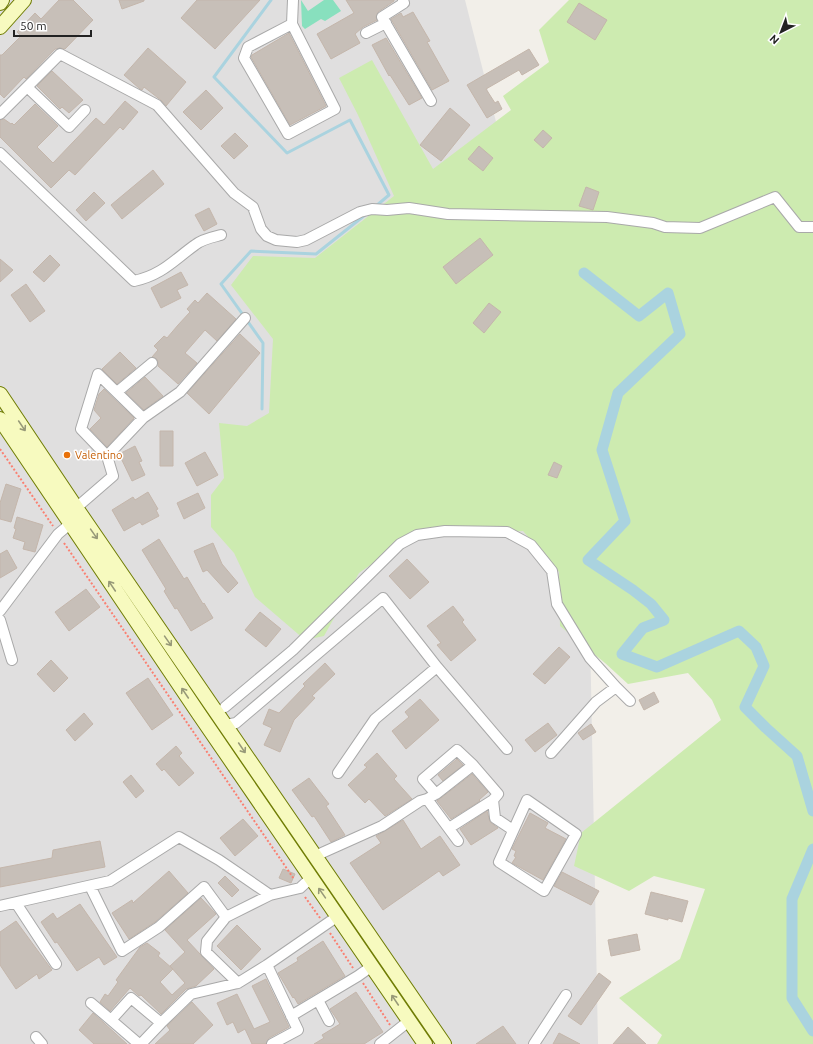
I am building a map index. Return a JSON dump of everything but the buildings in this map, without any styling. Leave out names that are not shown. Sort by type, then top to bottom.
[{"type":"main road","points":[[0,26],[24,0]]},
{"type":"main road","points":[[0,394],[200,714],[425,1044]]},
{"type":"main road","points":[[0,419],[76,516],[219,706],[226,725],[444,1044]]},
{"type":"main road","points":[[200,714],[219,706]]},
{"type":"street","points":[[292,24],[248,47],[244,58],[288,134],[335,109],[292,24],[293,0]]},
{"type":"street","points":[[403,0],[404,3],[382,17],[431,101]]},
{"type":"street","points":[[366,33],[386,23]]},
{"type":"street","points":[[0,114],[60,54],[157,105],[234,193],[252,207],[261,229],[267,236],[276,240],[297,242],[306,240],[360,212],[372,209],[387,210],[410,208],[448,214],[607,217],[653,223],[665,227],[700,228],[775,197],[798,227],[813,227]]},
{"type":"street","points":[[27,87],[69,127],[85,110]]},
{"type":"street","points":[[0,153],[134,281],[143,279],[167,268],[196,244],[221,235]]},
{"type":"street","points":[[107,456],[144,418],[180,392],[245,318]]},
{"type":"street","points":[[117,392],[152,363]]},
{"type":"street","points":[[0,611],[58,534],[113,476],[107,456],[81,429],[98,374],[144,418]]},
{"type":"street","points":[[219,706],[293,650],[400,544],[417,535],[445,531],[507,532],[531,545],[552,571],[557,604],[590,658],[630,701]]},
{"type":"street","points":[[226,725],[236,723],[383,598],[437,667],[507,749]]},
{"type":"street","points":[[0,620],[12,660]]},
{"type":"street","points":[[338,773],[375,719],[437,667]]},
{"type":"street","points":[[551,753],[596,702],[616,686]]},
{"type":"street","points":[[449,828],[493,800],[498,794],[457,750],[423,779],[431,797],[449,828],[458,841]]},
{"type":"street","points":[[315,856],[382,826],[420,801],[431,797],[472,765]]},
{"type":"street","points":[[493,800],[495,818],[513,830]]},
{"type":"street","points":[[527,800],[576,834],[544,891],[499,862],[513,830],[527,800]]},
{"type":"street","points":[[0,906],[110,881],[179,837],[219,860],[270,895]]},
{"type":"street","points":[[238,983],[206,952],[207,941],[226,916],[270,895],[300,888],[312,877]]},
{"type":"street","points":[[90,886],[122,951],[158,927],[204,887],[226,916]]},
{"type":"street","points":[[16,903],[56,964]]},
{"type":"street","points":[[91,1003],[140,1044],[191,994],[238,983],[338,916]]},
{"type":"street","points":[[267,965],[298,1030],[272,1044]]},
{"type":"street","points":[[291,1016],[372,966]]},
{"type":"street","points":[[534,1044],[566,995]]},
{"type":"street","points":[[112,1020],[131,998],[160,1023]]},
{"type":"street","points":[[318,1000],[329,1021]]},
{"type":"street","points":[[380,1044],[394,1031],[409,1021]]},
{"type":"path","points":[[0,449],[300,888],[394,1031]]},
{"type":"shaded area","points":[[0,0],[465,0],[587,479],[598,1044],[0,1044]]},
{"type":"green space","points":[[301,0],[308,11],[324,0],[333,0],[341,11],[325,21],[321,19],[305,29],[302,26]]},
{"type":"green space","points":[[569,0],[813,0],[813,1044],[657,1044],[662,1035],[619,998],[680,959],[705,889],[654,876],[629,891],[574,866],[581,833],[721,720],[712,700],[688,673],[628,684],[560,626],[559,572],[523,531],[417,532],[359,573],[324,636],[305,640],[255,597],[234,553],[211,527],[211,495],[224,478],[219,423],[247,426],[269,413],[273,339],[231,285],[253,256],[315,258],[394,196],[358,115],[339,78],[372,60],[433,169],[511,110],[503,96],[549,62],[539,30]]},
{"type":"waterway","points":[[271,0],[214,77],[287,153],[350,120],[389,195],[376,206]]},
{"type":"waterway","points":[[262,409],[263,343],[221,284],[251,251],[316,254],[365,215]]},
{"type":"waterway","points":[[584,273],[639,316],[668,293],[680,334],[618,393],[602,450],[625,521],[588,560],[651,604],[664,620],[643,628],[622,654],[657,667],[739,631],[756,647],[764,666],[745,707],[797,756],[813,811]]},
{"type":"waterway","points":[[813,849],[792,899],[792,998],[813,1031]]},
{"type":"place","name":"Valentino","points":[[67,455]]}]
